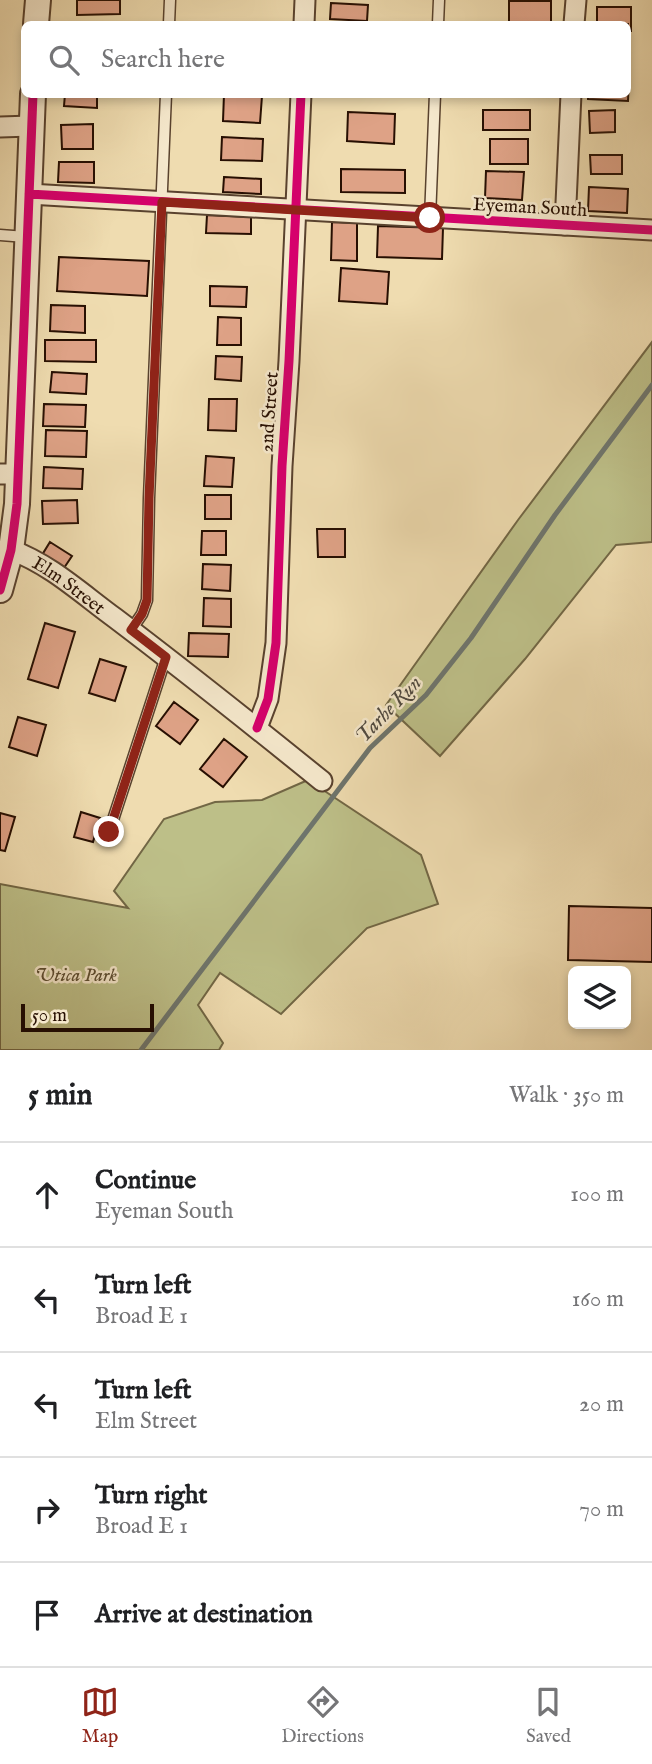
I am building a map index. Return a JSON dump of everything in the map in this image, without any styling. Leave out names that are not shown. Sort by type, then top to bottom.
[{"type":"street","points":[[36,21],[38,0]]},
{"type":"street","points":[[304,21],[305,0]]},
{"type":"street","points":[[574,21],[576,0]]},
{"type":"street","points":[[0,590],[11,550],[9,474],[29,194],[33,98]]},
{"type":"street","name":"2nd Street","points":[[257,729],[268,699],[276,643],[300,98]]},
{"type":"street","points":[[565,225],[571,98]]},
{"type":"street","points":[[0,127],[32,126]]},
{"type":"street","name":"Eyeman South","points":[[29,194],[652,230]]},
{"type":"street","name":"Elm Street","points":[[11,550],[34,560],[131,630],[322,782]]},
{"type":"lane","points":[[169,21],[170,0]]},
{"type":"lane","points":[[438,21],[439,0]]},
{"type":"lane","points":[[131,630],[142,614],[147,600],[166,98]]},
{"type":"lane","points":[[430,218],[435,98]]},
{"type":"lane","points":[[0,235],[26,237]]},
{"type":"lane","points":[[109,832],[166,657]]},
{"type":"green space","points":[[652,342],[652,542],[616,545],[525,659],[440,756],[386,705],[518,520]]},
{"type":"green space","name":"Utica Park","points":[[308,780],[421,855],[438,904],[367,928],[281,1014],[220,973],[198,1005],[223,1043],[219,1050],[0,1050],[0,884],[128,908],[114,891],[164,819],[215,802],[262,800]]},
{"type":"building","points":[[77,0],[120,0],[120,14],[77,15]]},
{"type":"building","points":[[509,1],[551,1],[551,21],[509,21]]},
{"type":"building","points":[[331,3],[368,5],[367,21],[330,19]]},
{"type":"building","points":[[597,7],[631,7],[631,21],[597,21]]},
{"type":"building","points":[[65,98],[97,98],[97,108],[64,106]]},
{"type":"building","points":[[224,98],[262,98],[260,123],[223,121]]},
{"type":"building","points":[[588,98],[628,98],[628,101]]},
{"type":"building","points":[[483,110],[530,110],[530,130],[483,130]]},
{"type":"building","points":[[615,110],[615,132],[590,133],[589,111]]},
{"type":"building","points":[[348,112],[395,114],[394,144],[347,141]]},
{"type":"building","points":[[93,124],[93,149],[62,149],[61,125]]},
{"type":"building","points":[[222,137],[263,139],[262,161],[221,160]]},
{"type":"building","points":[[490,139],[528,139],[528,164],[490,164]]},
{"type":"building","points":[[590,155],[622,155],[622,174],[591,174]]},
{"type":"building","points":[[59,162],[94,162],[94,183],[58,182]]},
{"type":"building","points":[[341,169],[405,170],[405,193],[341,192]]},
{"type":"building","points":[[486,171],[524,172],[522,200],[485,198]]},
{"type":"building","points":[[224,177],[261,179],[261,194],[223,192]]},
{"type":"building","points":[[589,187],[628,189],[627,213],[588,211]]},
{"type":"building","points":[[207,215],[251,217],[251,234],[206,233]]},
{"type":"building","points":[[332,222],[357,223],[357,261],[331,260]]},
{"type":"building","points":[[378,226],[443,228],[442,259],[377,257]]},
{"type":"building","points":[[59,257],[149,261],[147,296],[57,291]]},
{"type":"building","points":[[341,268],[389,272],[387,304],[339,301]]},
{"type":"building","points":[[210,286],[247,287],[246,307],[210,306]]},
{"type":"building","points":[[51,305],[85,306],[85,333],[50,331]]},
{"type":"building","points":[[218,317],[241,318],[241,345],[217,345]]},
{"type":"building","points":[[45,340],[96,340],[96,362],[45,361]]},
{"type":"building","points":[[216,356],[242,357],[241,381],[215,379]]},
{"type":"building","points":[[52,372],[87,374],[86,394],[50,392]]},
{"type":"building","points":[[209,399],[237,399],[236,431],[208,430]]},
{"type":"building","points":[[44,404],[86,405],[85,427],[43,426]]},
{"type":"building","points":[[46,430],[87,431],[86,457],[45,456]]},
{"type":"building","points":[[206,456],[234,458],[232,487],[204,486]]},
{"type":"building","points":[[44,467],[83,469],[82,489],[43,488]]},
{"type":"building","points":[[205,495],[231,495],[231,519],[205,519]]},
{"type":"building","points":[[77,500],[78,523],[43,524],[42,501]]},
{"type":"building","points":[[317,529],[345,529],[345,557],[318,557]]},
{"type":"building","points":[[202,531],[226,531],[226,555],[201,555]]},
{"type":"building","points":[[50,542],[72,556],[64,568],[42,555]]},
{"type":"building","points":[[203,564],[231,565],[230,591],[202,589]]},
{"type":"building","points":[[204,598],[231,599],[231,627],[203,626]]},
{"type":"building","points":[[45,623],[75,632],[58,688],[28,679]]},
{"type":"building","points":[[189,633],[229,634],[228,657],[188,656]]},
{"type":"building","points":[[100,659],[126,667],[115,701],[89,693]]},
{"type":"building","points":[[174,702],[198,720],[180,744],[156,726]]},
{"type":"building","points":[[18,717],[46,725],[37,756],[9,747]]},
{"type":"building","points":[[224,739],[247,757],[223,787],[200,769]]},
{"type":"building","points":[[81,812],[100,818],[93,842],[74,837]]},
{"type":"building","points":[[0,813],[15,817],[5,851],[0,850]]},
{"type":"building","points":[[569,906],[652,908],[652,962],[568,960]]},
{"type":"waterway","name":"Tarhe Run","points":[[141,1050],[370,748],[426,695],[471,638],[555,515],[652,385]]},
{"type":"cycle path","points":[[0,590],[11,550],[17,504],[33,98]]},
{"type":"cycle path","points":[[257,728],[268,699],[276,643],[301,98]]},
{"type":"cycle path","points":[[29,194],[652,230]]},
{"type":"route","points":[[109,832],[166,657],[131,630],[138,622],[147,600],[162,202],[430,218]]}]
